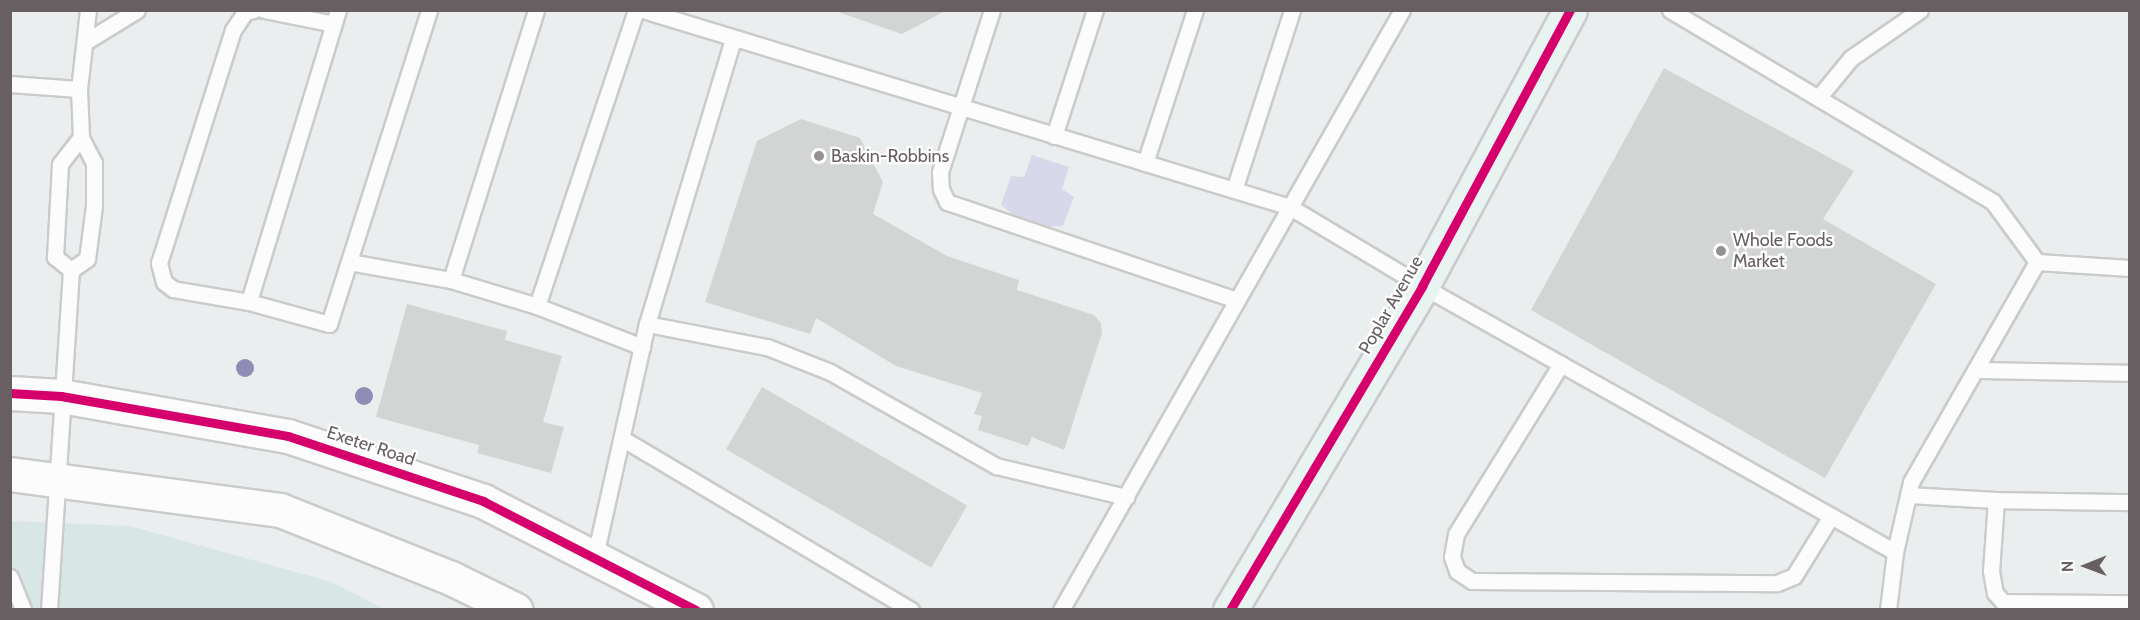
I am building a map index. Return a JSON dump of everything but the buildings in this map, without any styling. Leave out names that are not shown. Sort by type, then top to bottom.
[{"type":"main road","name":"Poplar Avenue","points":[[1230,609],[1422,286],[1570,10]]},
{"type":"street","name":"Exeter Road","points":[[10,393],[61,396],[288,436],[483,501],[696,609]]},
{"type":"street","points":[[10,474],[56,477],[280,510],[451,578],[516,609]]},
{"type":"lane","points":[[71,270],[87,259],[94,206],[94,163],[81,137],[79,89],[88,10]]},
{"type":"lane","points":[[85,42],[137,10]]},
{"type":"lane","points":[[254,10],[245,12],[233,30],[159,263],[164,282],[173,289],[249,302],[329,324],[429,10]]},
{"type":"lane","points":[[249,302],[336,17],[264,10]]},
{"type":"lane","points":[[451,280],[536,10]]},
{"type":"lane","points":[[537,306],[636,10]]},
{"type":"lane","points":[[643,10],[960,109],[1290,207],[1422,286],[1896,552]]},
{"type":"lane","points":[[992,10],[940,172],[941,189],[947,202],[1237,300]]},
{"type":"lane","points":[[1054,136],[1095,10]]},
{"type":"lane","points":[[1145,163],[1195,10]]},
{"type":"lane","points":[[1234,190],[1292,10]]},
{"type":"lane","points":[[1061,609],[1402,10]]},
{"type":"lane","points":[[1670,10],[1993,202],[2037,262]]},
{"type":"lane","points":[[1818,98],[1851,58],[1920,10]]},
{"type":"lane","points":[[595,556],[647,324],[733,39]]},
{"type":"lane","points":[[10,84],[79,89]]},
{"type":"lane","points":[[71,270],[55,257],[60,164],[81,137]]},
{"type":"lane","points":[[349,262],[451,280],[537,306],[642,347]]},
{"type":"lane","points":[[2037,262],[2130,268]]},
{"type":"lane","points":[[1888,609],[1896,552],[1911,482],[2037,262]]},
{"type":"lane","points":[[49,609],[61,396],[71,270]]},
{"type":"lane","points":[[647,324],[767,347],[830,372],[996,466],[1125,497]]},
{"type":"lane","points":[[1561,364],[1456,534],[1452,557],[1457,571],[1472,581],[1778,583],[1794,576],[1831,516]]},
{"type":"lane","points":[[1975,370],[2130,373]]},
{"type":"lane","points":[[623,439],[911,609]]},
{"type":"lane","points":[[1908,495],[1996,500],[2130,502]]},
{"type":"lane","points":[[1996,500],[1991,571],[1995,592],[2003,602],[2130,603]]},
{"type":"lane","points":[[10,577],[24,609]]},
{"type":"shaded area","points":[[1032,155],[1069,167],[1062,189],[1074,197],[1063,226],[1042,227],[1022,221],[1001,205],[1011,176],[1024,177]]},
{"type":"shaded area","points":[[11,521],[130,526],[332,582],[384,609],[11,610]]},
{"type":"cycle path","points":[[1230,610],[1422,286],[1570,10]]},
{"type":"cycle path","points":[[10,393],[61,396],[288,436],[483,501],[696,610]]},
{"type":"place","name":"Baskin-Robbins","points":[[819,156]]},
{"type":"place","name":"Whole Foods Market","points":[[1721,251]]}]
